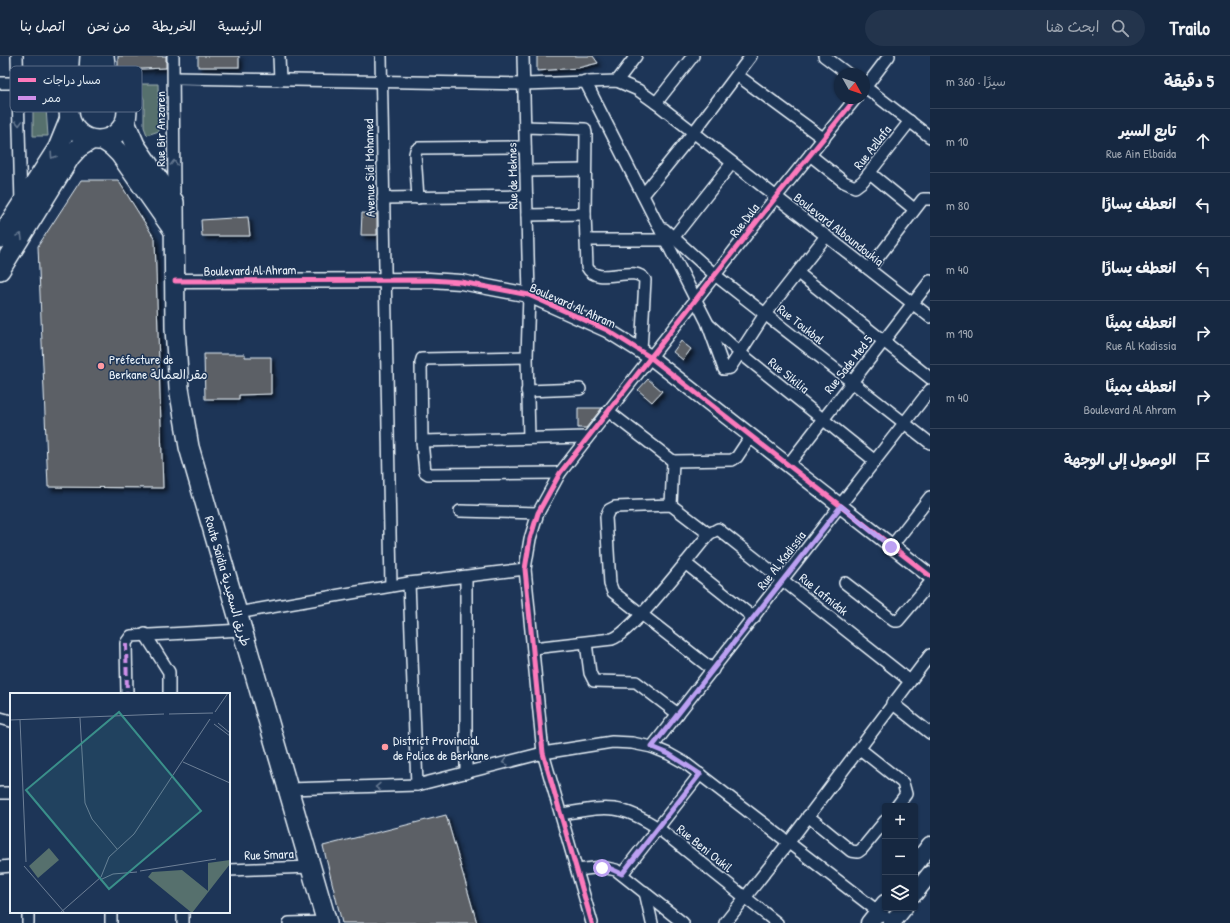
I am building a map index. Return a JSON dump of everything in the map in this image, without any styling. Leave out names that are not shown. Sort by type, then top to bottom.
[{"type":"highway","points":[[89,66],[90,56]]},
{"type":"highway","points":[[104,56],[105,66]]},
{"type":"highway","points":[[68,112],[70,121],[76,131],[112,146],[120,154],[174,231]]},
{"type":"highway","points":[[126,112],[125,122],[135,145],[174,202]]},
{"type":"highway","points":[[0,238],[58,148],[70,121]]},
{"type":"highway","points":[[0,270],[70,156],[78,148],[118,132],[125,122]]},
{"type":"highway","name":"Route Saïdia طريق السعيدية","points":[[174,202],[175,328],[179,388],[185,427],[327,922]]},
{"type":"main road","points":[[918,861],[930,846]]},
{"type":"main road","points":[[918,889],[930,874]]},
{"type":"main road","points":[[892,923],[902,911]]},
{"type":"street","points":[[17,56],[17,66]]},
{"type":"street","name":"Rue Bir Anzaren","points":[[173,56],[174,202]]},
{"type":"street","points":[[279,56],[280,80]]},
{"type":"street","name":"Avenue Sidi Mohamed","points":[[381,56],[391,586]]},
{"type":"street","name":"Rue de Meknes","points":[[523,56],[529,295],[527,357],[529,438]]},
{"type":"street","points":[[174,78],[524,84],[617,81],[636,56]]},
{"type":"street","points":[[656,103],[694,56]]},
{"type":"street","points":[[643,195],[694,132],[751,56]]},
{"type":"street","points":[[824,56],[840,68]]},
{"type":"street","points":[[870,80],[889,56]]},
{"type":"street","points":[[737,75],[824,139]]},
{"type":"street","points":[[585,81],[658,224],[670,239],[695,301],[707,322],[724,369],[730,368],[765,314],[826,236]]},
{"type":"street","name":"Boulevard Alboundoukia","points":[[617,81],[638,90],[656,103],[930,317]]},
{"type":"street","points":[[870,91],[930,137]]},
{"type":"street","name":"Rue Dula","points":[[592,923],[543,752],[525,570],[530,539],[538,513],[560,473],[587,436],[608,411],[646,354],[695,301],[851,104]]},
{"type":"street","points":[[19,112],[21,204]]},
{"type":"street","name":"Rue Azllafa","points":[[810,155],[844,182],[855,187],[870,173],[910,121]]},
{"type":"street","points":[[525,127],[585,129],[586,266],[590,273],[597,275],[638,274],[645,280],[646,354]]},
{"type":"street","points":[[418,198],[415,154],[416,150],[419,148],[526,147]]},
{"type":"street","points":[[670,239],[732,163]]},
{"type":"street","points":[[526,171],[585,170]]},
{"type":"street","points":[[870,173],[914,210]]},
{"type":"street","points":[[383,198],[527,196]]},
{"type":"street","points":[[869,269],[914,210],[923,200],[930,200]]},
{"type":"street","points":[[527,215],[585,214]]},
{"type":"street","points":[[586,240],[670,239]]},
{"type":"street","name":"Rue Toukbal","points":[[670,239],[930,443]]},
{"type":"street","points":[[798,273],[930,378]]},
{"type":"street","name":"Boulevard Al Ahram","points":[[175,281],[385,279],[460,282],[529,295],[586,320],[646,354],[930,576]]},
{"type":"street","name":"Rue Sade Med 5","points":[[788,465],[930,281]]},
{"type":"street","name":"Rue Sikilia","points":[[707,322],[739,352],[875,461]]},
{"type":"street","points":[[527,357],[422,359],[422,441],[424,470],[428,474],[560,473]]},
{"type":"street","points":[[527,391],[580,389]]},
{"type":"street","name":"Rue Al Kadissia","points":[[652,747],[754,618],[930,390]]},
{"type":"street","points":[[608,411],[673,461],[732,460],[740,454],[751,436]]},
{"type":"street","points":[[422,441],[587,436]]},
{"type":"street","points":[[671,505],[673,461]]},
{"type":"street","points":[[891,547],[930,497]]},
{"type":"street","points":[[533,648],[617,638],[641,614],[709,534],[671,505],[615,507],[609,510],[607,513],[611,588],[616,595],[641,614],[713,670]]},
{"type":"street","points":[[460,511],[538,513]]},
{"type":"street","name":"Rue Lafnidak","points":[[709,534],[715,529],[721,530],[910,681]]},
{"type":"street","points":[[685,563],[754,618]]},
{"type":"street","points":[[126,693],[126,643],[131,636],[240,622],[409,582],[525,570]]},
{"type":"street","points":[[466,577],[466,773]]},
{"type":"street","points":[[409,582],[417,785]]},
{"type":"street","points":[[845,583],[894,621],[898,621],[930,582]]},
{"type":"street","points":[[145,634],[169,672],[169,693]]},
{"type":"street","points":[[586,642],[590,673],[594,681],[636,682],[678,714]]},
{"type":"street","points":[[725,923],[860,749],[892,704],[930,657]]},
{"type":"street","points":[[892,704],[930,733]]},
{"type":"street","points":[[0,718],[10,721]]},
{"type":"street","points":[[288,789],[417,785],[543,752],[612,742],[632,743],[652,747],[675,757],[700,774],[892,923]]},
{"type":"street","points":[[860,749],[903,783],[906,794],[899,803]]},
{"type":"street","points":[[622,874],[700,774]]},
{"type":"street","name":"Rue Beni Oukil","points":[[561,814],[603,808],[617,809],[638,815],[658,828],[777,923]]},
{"type":"street","points":[[808,816],[851,851],[858,852],[882,825]]},
{"type":"street","points":[[0,867],[10,866]]},
{"type":"street","name":"Rue Smara","points":[[230,870],[311,867]]},
{"type":"street","points":[[577,870],[609,868],[622,874],[683,923]]},
{"type":"street","points":[[645,892],[652,923]]},
{"type":"street","points":[[289,923],[327,922]]},
{"type":"green space","points":[[142,84],[158,84],[159,131],[147,135],[144,127],[144,99],[142,95]]},
{"type":"green space","points":[[33,112],[46,112],[48,136],[33,136]]},
{"type":"building","points":[[118,56],[166,56],[166,68],[142,69],[142,66],[118,66]]},
{"type":"building","points":[[198,56],[239,56],[239,67],[198,67]]},
{"type":"building","points":[[537,56],[593,56],[598,63],[578,68],[537,71]]},
{"type":"building","name":"Préfecture de Berkane مقر العمالة","points":[[81,180],[118,180],[155,239],[163,488],[48,487],[38,246]]},
{"type":"building","points":[[362,213],[377,214],[377,235],[361,235]]},
{"type":"building","points":[[248,217],[250,236],[202,236],[201,220]]},
{"type":"building","points":[[681,341],[691,349],[683,360],[673,352]]},
{"type":"building","points":[[204,354],[245,354],[245,357],[271,357],[271,394],[239,395],[239,399],[205,399]]},
{"type":"building","points":[[648,379],[662,391],[652,402],[638,390]]},
{"type":"building","points":[[578,408],[602,408],[586,428],[578,428]]},
{"type":"building","points":[[446,815],[477,923],[342,923],[323,846]]},
{"type":"marked path","points":[[126,643],[127,693]]},
{"type":"cycle path","points":[[592,923],[543,753],[525,569],[530,539],[538,513],[560,473],[776,197],[851,104]]},
{"type":"cycle path","points":[[175,281],[429,280],[461,282],[529,295],[607,330],[650,357],[930,576]]},
{"type":"place","name":"Préfecture de Berkane مقر العمالة","points":[[101,366]]},
{"type":"place","name":"District Provincial de Police de Berkane","points":[[385,747]]},
{"type":"route","points":[[602,868],[616,870],[622,874],[700,774],[686,763],[652,747],[841,506],[891,547]]}]
